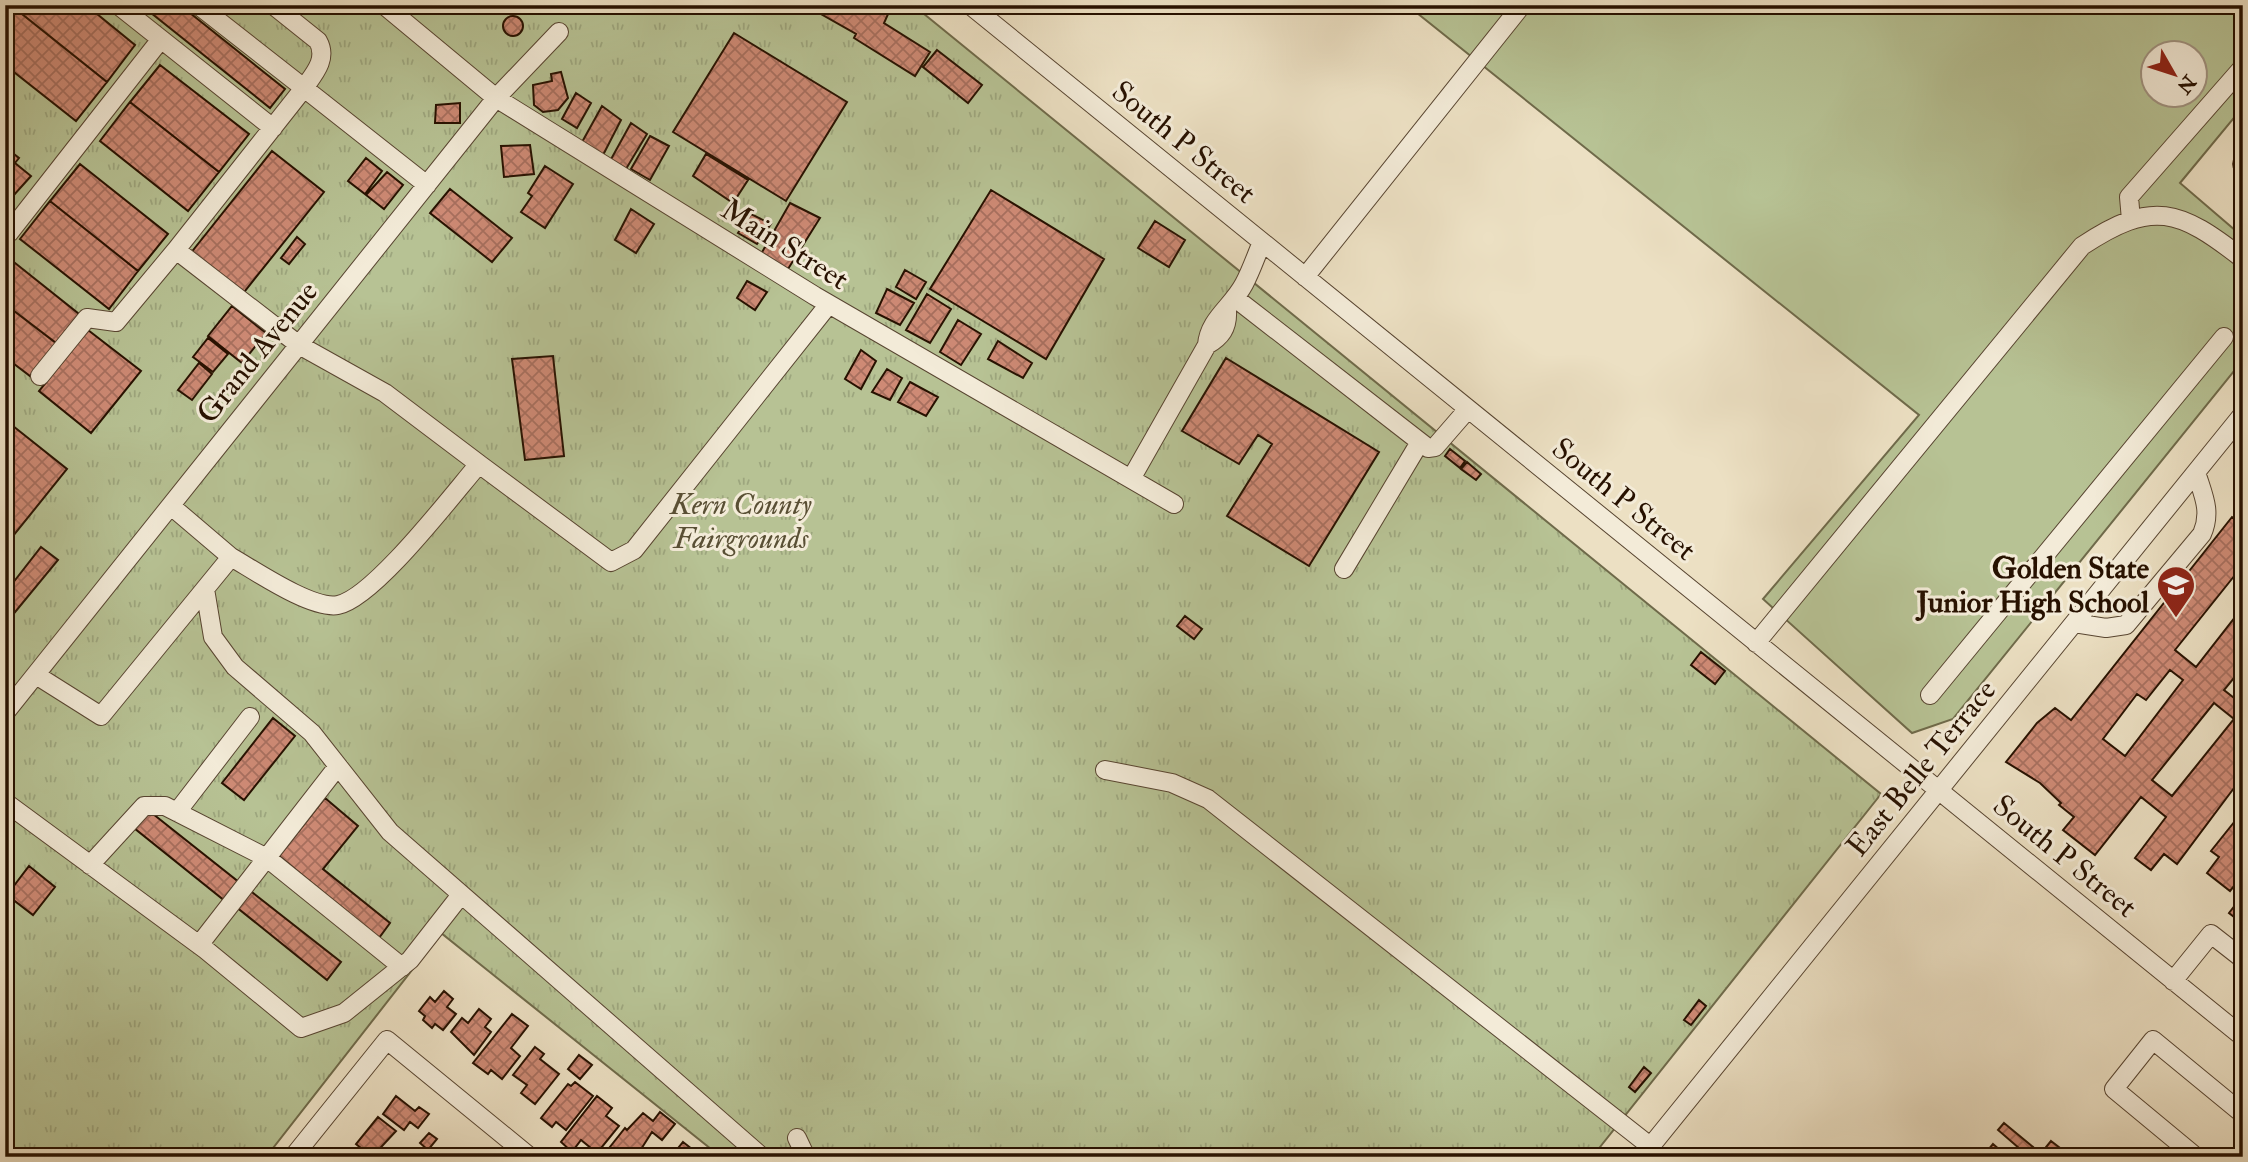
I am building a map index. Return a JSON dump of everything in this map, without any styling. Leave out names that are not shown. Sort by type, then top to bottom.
[{"type":"street","points":[[118,5],[273,128]]},
{"type":"street","points":[[198,5],[426,185]]},
{"type":"street","points":[[40,376],[87,318],[116,322],[320,66],[322,49],[317,41],[273,5]]},
{"type":"street","name":"Main Street","points":[[384,5],[496,98],[829,304],[1174,503]]},
{"type":"street","name":"South P Street","points":[[970,5],[2243,1037]]},
{"type":"street","points":[[1305,277],[1521,5]]},
{"type":"street","name":"Grand Avenue","points":[[5,713],[496,98],[559,32]]},
{"type":"street","points":[[5,229],[9,233],[160,39]]},
{"type":"street","points":[[2131,220],[2129,197],[2243,67]]},
{"type":"street","points":[[1756,643],[2081,246],[2113,225],[2146,215],[2175,217],[2203,228],[2243,259]]},
{"type":"street","points":[[1131,479],[1207,345],[1208,332],[1217,317],[1231,305],[1262,242]]},
{"type":"street","points":[[176,250],[299,345],[386,393],[611,562],[634,550],[829,304]]},
{"type":"street","points":[[1231,305],[1428,448],[1435,447],[1468,409]]},
{"type":"street","points":[[1930,695],[2224,337]]},
{"type":"street","name":"East Belle Terrace","points":[[1646,1152],[2243,414]]},
{"type":"street","points":[[1344,569],[1420,442]]},
{"type":"street","points":[[171,506],[231,557],[304,598],[338,605],[358,594],[393,564],[479,464]]},
{"type":"street","points":[[2074,623],[2116,628],[2126,625],[2144,606],[2202,534],[2208,520],[2208,508],[2196,472]]},
{"type":"street","points":[[36,675],[101,716],[231,557]]},
{"type":"street","points":[[205,589],[213,637],[235,667],[312,733],[390,832],[460,896],[762,1157]]},
{"type":"street","points":[[177,812],[250,717]]},
{"type":"street","points":[[200,945],[338,766]]},
{"type":"street","points":[[1105,770],[1172,783],[1208,799],[1646,1152]]},
{"type":"street","points":[[5,802],[200,945],[301,1028],[344,1013],[402,967],[460,896]]},
{"type":"street","points":[[90,865],[144,806],[165,806],[267,858],[402,967]]},
{"type":"street","points":[[2173,981],[2211,934],[2243,959]]},
{"type":"street","points":[[293,1157],[387,1040],[530,1157]]},
{"type":"street","points":[[2196,1157],[2114,1089],[2153,1040],[2243,1114]]},
{"type":"street","points":[[797,1138],[806,1157]]},
{"type":"green space","name":"Kern County Fairgrounds","points":[[5,5],[913,5],[1881,794],[1592,1157],[721,1157],[441,933],[266,1157],[5,1157]]},
{"type":"green space","points":[[1407,5],[2243,5],[2243,107],[2180,183],[2243,237],[2243,360],[1953,719],[1912,733],[1763,599],[1919,415]]},
{"type":"building","points":[[21,5],[86,5],[135,45],[107,82],[17,10]]},
{"type":"building","points":[[141,5],[180,5],[285,89],[270,108]]},
{"type":"building","points":[[805,5],[878,5],[889,12],[884,23],[930,52],[915,76],[854,38],[856,34]]},
{"type":"building","points":[[17,10],[107,82],[76,121],[5,65],[5,25]]},
{"type":"building","points":[[509,16],[517,16],[523,26],[517,36],[509,36],[503,30],[503,22]]},
{"type":"building","points":[[734,33],[847,102],[786,201],[673,132]]},
{"type":"building","points":[[937,50],[982,85],[968,103],[923,67]]},
{"type":"building","points":[[160,65],[249,134],[219,172],[130,102]]},
{"type":"building","points":[[561,72],[568,98],[558,110],[543,112],[534,105],[533,85],[552,81],[551,74]]},
{"type":"building","points":[[576,93],[591,103],[577,128],[562,119]]},
{"type":"building","points":[[130,102],[219,172],[188,211],[100,141]]},
{"type":"building","points":[[460,103],[460,123],[435,123],[436,105]]},
{"type":"building","points":[[602,106],[621,120],[602,157],[581,144]]},
{"type":"building","points":[[631,123],[647,134],[626,169],[610,161]]},
{"type":"building","points":[[650,136],[669,146],[650,180],[631,169]]},
{"type":"building","points":[[530,145],[534,174],[504,177],[501,146]]},
{"type":"building","points":[[5,147],[19,158],[15,163],[31,176],[5,205]]},
{"type":"building","points":[[272,151],[324,192],[241,296],[190,254]]},
{"type":"building","points":[[706,154],[748,180],[733,203],[693,176]]},
{"type":"building","points":[[366,158],[382,171],[365,194],[348,181]]},
{"type":"building","points":[[80,164],[168,234],[138,271],[50,201]]},
{"type":"building","points":[[545,166],[573,184],[545,228],[521,212],[532,196],[528,193]]},
{"type":"building","points":[[387,172],[403,185],[384,209],[366,195]]},
{"type":"building","points":[[450,189],[512,238],[492,262],[430,213]]},
{"type":"building","points":[[991,190],[1104,259],[1046,359],[930,289]]},
{"type":"building","points":[[50,201],[138,271],[109,309],[20,239]]},
{"type":"building","points":[[790,203],[820,218],[788,269],[761,254]]},
{"type":"building","points":[[631,209],[654,224],[636,253],[615,240]]},
{"type":"building","points":[[751,214],[771,224],[757,244],[738,233]]},
{"type":"building","points":[[1155,221],[1185,240],[1169,267],[1138,248]]},
{"type":"building","points":[[297,237],[305,244],[289,264],[281,258]]},
{"type":"building","points":[[5,255],[79,314],[56,343],[5,304]]},
{"type":"building","points":[[905,270],[926,282],[916,299],[896,287]]},
{"type":"building","points":[[747,281],[767,292],[755,310],[737,298]]},
{"type":"building","points":[[887,289],[914,303],[900,325],[876,313]]},
{"type":"building","points":[[927,294],[951,309],[930,343],[906,330]]},
{"type":"building","points":[[5,304],[56,343],[30,376],[5,357]]},
{"type":"building","points":[[232,306],[266,333],[242,363],[208,336]]},
{"type":"building","points":[[958,320],[981,334],[961,365],[940,352]]},
{"type":"building","points":[[88,330],[141,371],[91,433],[39,391]]},
{"type":"building","points":[[208,338],[228,354],[213,372],[193,357]]},
{"type":"building","points":[[998,341],[1032,363],[1023,378],[988,359]]},
{"type":"building","points":[[861,350],[876,361],[861,389],[845,379]]},
{"type":"building","points":[[553,356],[564,456],[525,460],[512,359]]},
{"type":"building","points":[[1226,358],[1379,452],[1309,566],[1227,516],[1272,444],[1258,435],[1239,464],[1182,431]]},
{"type":"building","points":[[199,363],[212,374],[192,400],[178,390]]},
{"type":"building","points":[[887,369],[902,378],[890,400],[872,392]]},
{"type":"building","points":[[910,382],[938,397],[926,416],[898,402]]},
{"type":"building","points":[[13,426],[67,469],[5,546],[5,436]]},
{"type":"building","points":[[1450,449],[1465,461],[1460,468],[1445,456]]},
{"type":"building","points":[[1467,462],[1481,474],[1476,480],[1461,469]]},
{"type":"building","points":[[2232,517],[2243,525],[2243,565],[2175,650],[2196,667],[2243,607],[2243,667],[2224,690],[2243,705],[2243,776],[2177,864],[2164,854],[2151,870],[2135,858],[2166,817],[2141,797],[2095,855],[2063,830],[2074,817],[2059,805],[2061,803],[2040,783],[2006,762],[2037,723],[2055,708],[2071,720]],"holes":[[[2170,670],[2183,680],[2125,756],[2103,739],[2137,694],[2146,700]],[[2214,703],[2234,719],[2172,796],[2152,780]]]},
{"type":"building","points":[[41,547],[58,560],[11,617],[5,612],[5,593]]},
{"type":"building","points":[[1185,616],[1202,629],[1194,639],[1177,626]]},
{"type":"building","points":[[1701,652],[1725,671],[1715,684],[1691,665]]},
{"type":"building","points":[[273,718],[295,736],[244,800],[222,783]]},
{"type":"building","points":[[325,798],[358,826],[323,869],[390,923],[379,938],[279,856]]},
{"type":"building","points":[[148,810],[240,883],[225,901],[134,828]]},
{"type":"building","points":[[2243,811],[2243,875],[2230,891],[2207,873],[2219,857],[2211,851]]},
{"type":"building","points":[[29,866],[55,887],[33,915],[7,895]]},
{"type":"building","points":[[248,889],[341,962],[327,980],[235,906]]},
{"type":"building","points":[[2243,895],[2243,924],[2229,913]]},
{"type":"building","points":[[444,991],[453,999],[447,1007],[456,1014],[443,1030],[435,1024],[432,1028],[423,1020],[425,1016],[419,1011],[430,997],[435,1002]]},
{"type":"building","points":[[1699,1000],[1706,1006],[1691,1025],[1684,1020]]},
{"type":"building","points":[[479,1009],[491,1019],[485,1027],[491,1032],[474,1055],[451,1032],[462,1018],[468,1023]]},
{"type":"building","points":[[512,1014],[528,1026],[511,1048],[520,1056],[502,1079],[491,1070],[488,1074],[473,1063]]},
{"type":"building","points":[[535,1047],[544,1054],[540,1059],[559,1074],[535,1104],[521,1093],[527,1085],[513,1075]]},
{"type":"building","points":[[579,1055],[592,1065],[580,1079],[568,1069]]},
{"type":"building","points":[[1644,1067],[1651,1073],[1635,1092],[1629,1087]]},
{"type":"building","points":[[575,1082],[593,1096],[566,1130],[556,1122],[552,1127],[541,1118],[568,1084],[571,1086]]},
{"type":"building","points":[[396,1096],[415,1111],[419,1107],[429,1114],[418,1128],[410,1122],[404,1130],[383,1114]]},
{"type":"building","points":[[597,1096],[612,1108],[606,1116],[619,1126],[597,1153],[581,1140],[572,1152],[561,1142]]},
{"type":"building","points":[[660,1112],[675,1124],[662,1140],[652,1132],[636,1157],[602,1157],[625,1128],[627,1130],[643,1113],[653,1121]]},
{"type":"building","points":[[378,1117],[396,1131],[372,1157],[356,1144]]},
{"type":"building","points":[[2004,1123],[2033,1147],[2027,1155],[1998,1130]]},
{"type":"building","points":[[429,1133],[437,1139],[428,1150],[420,1143]]},
{"type":"building","points":[[2051,1141],[2060,1148],[2053,1157],[2038,1157]]},
{"type":"building","points":[[683,1142],[701,1156],[671,1157]]},
{"type":"building","points":[[1993,1144],[2008,1157],[1986,1157],[1984,1155]]},
{"type":"place","name":"Golden State Junior High School","points":[[2176,619]]}]
